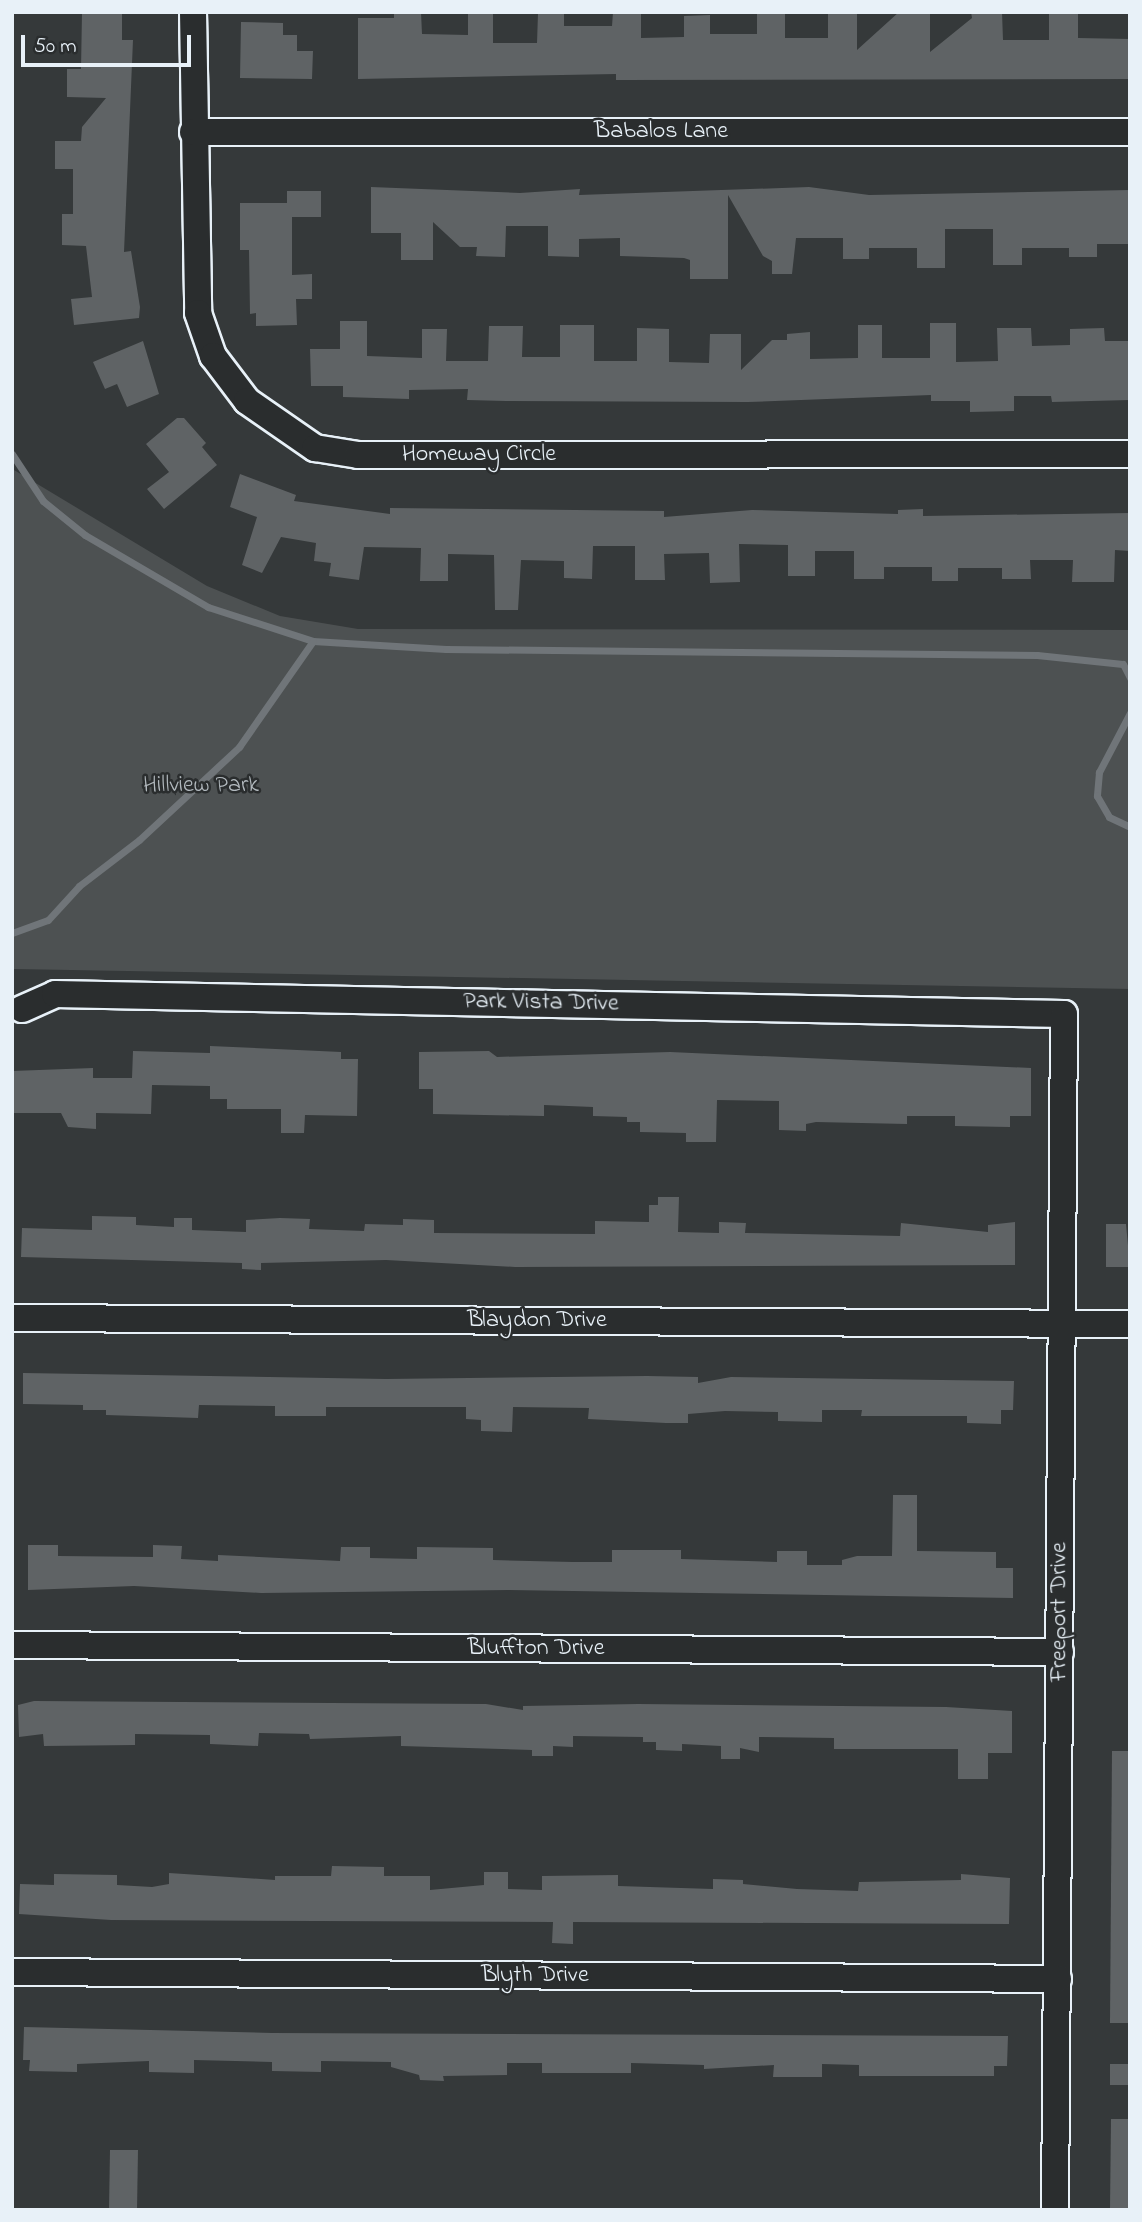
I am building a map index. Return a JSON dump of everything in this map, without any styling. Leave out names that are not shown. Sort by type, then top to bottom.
[{"type":"street","name":"Homeway Circle","points":[[193,12],[194,265],[198,313],[213,356],[247,401],[315,448],[358,455],[1130,454]]},
{"type":"street","name":"Babalos Lane","points":[[193,132],[1130,132]]},
{"type":"street","name":"Park Vista Drive","points":[[22,1009],[55,993],[1064,1014]]},
{"type":"street","name":"Freeport Drive","points":[[1055,2210],[1064,1014]]},
{"type":"street","name":"Blaydon Drive","points":[[12,1318],[1130,1324]]},
{"type":"street","name":"Bluffton Drive","points":[[12,1645],[1060,1652]]},
{"type":"street","name":"Blyth Drive","points":[[12,1972],[1058,1979]]},
{"type":"green space","name":"Hillview Park","points":[[14,470],[207,586],[280,616],[358,629],[1130,630],[1130,989],[14,969]]},
{"type":"building","points":[[82,12],[122,12],[122,40],[133,40],[124,252],[131,251],[140,307],[139,318],[74,325],[71,299],[92,297],[86,246],[62,245],[62,214],[73,214],[73,169],[55,169],[55,141],[81,141],[82,127],[106,98],[67,97],[67,69],[81,69]]},
{"type":"building","points":[[394,12],[421,12],[422,34],[468,35],[468,12],[493,12],[493,43],[537,43],[538,13],[564,13],[564,26],[612,26],[613,12],[641,12],[641,38],[684,37],[684,16],[710,15],[710,34],[757,34],[757,12],[785,12],[785,38],[828,38],[828,12],[857,12],[857,50],[899,12],[930,12],[930,52],[972,18],[971,12],[1002,12],[1003,40],[1049,40],[1049,12],[1078,13],[1078,38],[1130,39],[1130,79],[616,80],[616,74],[358,79],[358,18],[394,18]]},
{"type":"building","points":[[241,22],[283,23],[283,35],[297,35],[297,51],[313,51],[312,79],[240,78]]},
{"type":"building","points":[[371,187],[520,193],[580,189],[579,195],[809,187],[869,195],[1130,190],[1130,244],[1097,244],[1097,257],[1069,257],[1069,248],[1022,248],[1022,265],[993,265],[993,229],[945,229],[945,268],[917,268],[917,248],[869,248],[869,259],[843,259],[843,238],[796,238],[792,274],[772,274],[772,261],[763,256],[728,195],[728,279],[690,279],[690,260],[684,258],[620,256],[620,238],[579,239],[579,257],[548,256],[548,226],[506,226],[505,257],[476,256],[477,247],[460,247],[433,222],[433,260],[401,260],[401,233],[371,233]]},
{"type":"building","points":[[287,191],[321,191],[321,217],[292,217],[292,275],[312,274],[312,299],[296,299],[297,325],[256,326],[256,313],[250,314],[249,250],[240,250],[240,203],[287,203]]},
{"type":"building","points":[[340,321],[367,321],[367,356],[422,358],[422,329],[447,329],[446,361],[488,361],[489,326],[523,326],[522,357],[560,357],[560,325],[594,325],[594,361],[637,361],[637,328],[669,329],[669,362],[709,363],[710,334],[741,334],[741,370],[772,340],[787,340],[787,334],[810,332],[810,359],[858,358],[858,325],[882,325],[882,358],[930,358],[930,323],[956,323],[956,362],[998,361],[997,328],[1031,328],[1032,346],[1070,345],[1070,329],[1104,328],[1105,341],[1130,341],[1130,400],[1052,402],[1051,396],[1014,396],[1014,411],[970,412],[970,401],[931,401],[931,395],[748,402],[506,401],[467,400],[468,389],[409,390],[409,399],[343,397],[343,386],[311,386],[310,349],[340,349]]},
{"type":"building","points":[[143,341],[159,394],[127,407],[117,384],[105,389],[93,362]]},
{"type":"building","points":[[177,418],[184,418],[206,443],[202,447],[217,465],[164,509],[147,489],[169,472],[146,444]]},
{"type":"building","points":[[240,474],[296,495],[294,501],[390,514],[390,508],[664,511],[664,517],[752,510],[898,514],[898,510],[923,509],[923,516],[1130,513],[1130,551],[1115,550],[1114,582],[1072,582],[1073,560],[1030,560],[1031,579],[1002,579],[1002,568],[958,568],[958,581],[932,581],[932,567],[884,567],[884,579],[854,579],[854,551],[815,551],[815,576],[788,576],[788,545],[739,544],[740,582],[710,583],[709,553],[664,554],[665,580],[635,580],[635,546],[593,546],[592,579],[564,578],[564,561],[521,560],[518,610],[495,610],[494,555],[448,554],[448,581],[420,581],[421,548],[364,547],[359,580],[329,576],[331,563],[314,561],[316,543],[281,537],[262,573],[242,565],[257,517],[230,507]]},
{"type":"building","points":[[210,1046],[341,1052],[341,1059],[358,1059],[357,1116],[305,1115],[304,1133],[281,1133],[281,1109],[227,1109],[227,1099],[210,1099],[210,1086],[152,1085],[151,1114],[96,1113],[96,1129],[68,1127],[61,1113],[12,1113],[12,1071],[93,1068],[93,1078],[132,1078],[133,1051],[210,1053]]},
{"type":"building","points":[[489,1051],[497,1057],[670,1052],[1031,1068],[1031,1116],[1010,1116],[1010,1127],[955,1126],[955,1116],[907,1116],[907,1124],[816,1122],[806,1124],[806,1131],[779,1130],[779,1101],[717,1100],[716,1142],[686,1142],[686,1133],[640,1132],[640,1122],[627,1122],[627,1117],[593,1116],[593,1107],[544,1105],[544,1116],[433,1114],[433,1089],[419,1089],[419,1052]]},
{"type":"building","points":[[658,1197],[679,1197],[678,1232],[719,1233],[719,1222],[746,1223],[745,1233],[900,1236],[901,1223],[988,1232],[988,1225],[1015,1222],[1015,1265],[515,1267],[386,1260],[261,1263],[261,1270],[242,1269],[242,1263],[21,1257],[22,1228],[92,1230],[92,1216],[136,1217],[136,1225],[174,1227],[174,1218],[192,1218],[192,1230],[246,1232],[246,1220],[280,1218],[310,1219],[309,1229],[364,1231],[365,1224],[403,1225],[403,1219],[434,1220],[434,1233],[595,1234],[595,1221],[649,1222],[649,1205],[658,1205]]},
{"type":"building","points":[[1106,1224],[1126,1224],[1130,1267],[1106,1267]]},
{"type":"building","points":[[23,1373],[386,1379],[647,1376],[698,1377],[698,1383],[731,1377],[1014,1381],[1013,1410],[1001,1410],[1001,1424],[967,1423],[967,1416],[861,1416],[862,1410],[822,1410],[822,1422],[778,1421],[778,1412],[725,1411],[688,1414],[688,1423],[666,1423],[588,1419],[589,1408],[513,1407],[512,1432],[481,1431],[481,1420],[466,1419],[466,1407],[326,1407],[326,1416],[275,1416],[275,1406],[199,1405],[198,1418],[106,1415],[106,1410],[83,1410],[83,1405],[23,1404]]},
{"type":"building","points":[[893,1495],[917,1495],[917,1551],[996,1552],[996,1568],[1013,1568],[1013,1598],[509,1590],[261,1593],[134,1586],[28,1590],[28,1545],[58,1545],[58,1556],[153,1557],[153,1545],[182,1546],[181,1559],[218,1561],[218,1555],[340,1561],[341,1547],[370,1547],[370,1558],[417,1559],[417,1547],[493,1548],[493,1560],[573,1562],[612,1562],[612,1550],[681,1550],[681,1559],[777,1562],[777,1551],[807,1551],[807,1565],[842,1565],[842,1560],[857,1556],[892,1556]]},
{"type":"building","points":[[34,1701],[486,1704],[523,1710],[523,1706],[638,1704],[946,1707],[1012,1711],[1012,1753],[988,1753],[988,1779],[958,1779],[958,1749],[834,1749],[834,1738],[759,1737],[759,1752],[740,1748],[740,1759],[721,1759],[721,1746],[682,1744],[682,1751],[656,1750],[656,1742],[643,1742],[643,1737],[573,1736],[573,1747],[553,1746],[553,1756],[532,1756],[532,1750],[401,1746],[401,1736],[310,1739],[309,1734],[259,1733],[258,1746],[210,1744],[210,1735],[135,1734],[135,1745],[44,1746],[43,1734],[19,1737],[18,1705]]},
{"type":"building","points":[[1112,1751],[1130,1751],[1130,2023],[1110,2023]]},
{"type":"building","points":[[332,1866],[384,1867],[384,1876],[430,1876],[430,1890],[484,1885],[484,1872],[508,1872],[508,1889],[542,1890],[542,1876],[618,1875],[618,1886],[713,1889],[713,1879],[743,1880],[743,1884],[797,1889],[858,1891],[859,1882],[961,1880],[961,1874],[1010,1878],[1009,1924],[573,1922],[573,1944],[552,1943],[553,1922],[111,1920],[19,1914],[20,1884],[54,1885],[54,1874],[117,1875],[117,1885],[152,1887],[169,1884],[169,1873],[275,1880],[275,1876],[331,1876]]},
{"type":"building","points":[[24,2027],[272,2033],[1008,2036],[1007,2066],[994,2066],[994,2076],[859,2076],[859,2065],[822,2064],[822,2077],[773,2077],[774,2065],[704,2069],[704,2065],[631,2063],[631,2073],[542,2073],[542,2063],[507,2063],[507,2075],[443,2076],[444,2081],[420,2080],[419,2075],[391,2067],[391,2062],[321,2061],[321,2072],[272,2071],[272,2062],[194,2060],[194,2073],[149,2072],[149,2061],[77,2064],[77,2072],[29,2071],[30,2060],[23,2060]]},
{"type":"building","points":[[1110,2064],[1130,2064],[1130,2085],[1110,2085]]},
{"type":"building","points":[[1111,2119],[1130,2119],[1130,2209],[1110,2209]]},
{"type":"building","points":[[110,2150],[138,2150],[137,2210],[109,2210]]},
{"type":"waterway","points":[[12,454],[43,501],[85,535],[208,607],[313,641],[446,649],[1037,655],[1123,664],[1130,678]]},
{"type":"waterway","points":[[12,933],[48,920],[79,886],[139,840],[239,747],[313,641]]},
{"type":"waterway","points":[[1130,713],[1099,772],[1097,796],[1109,817],[1130,827]]}]
